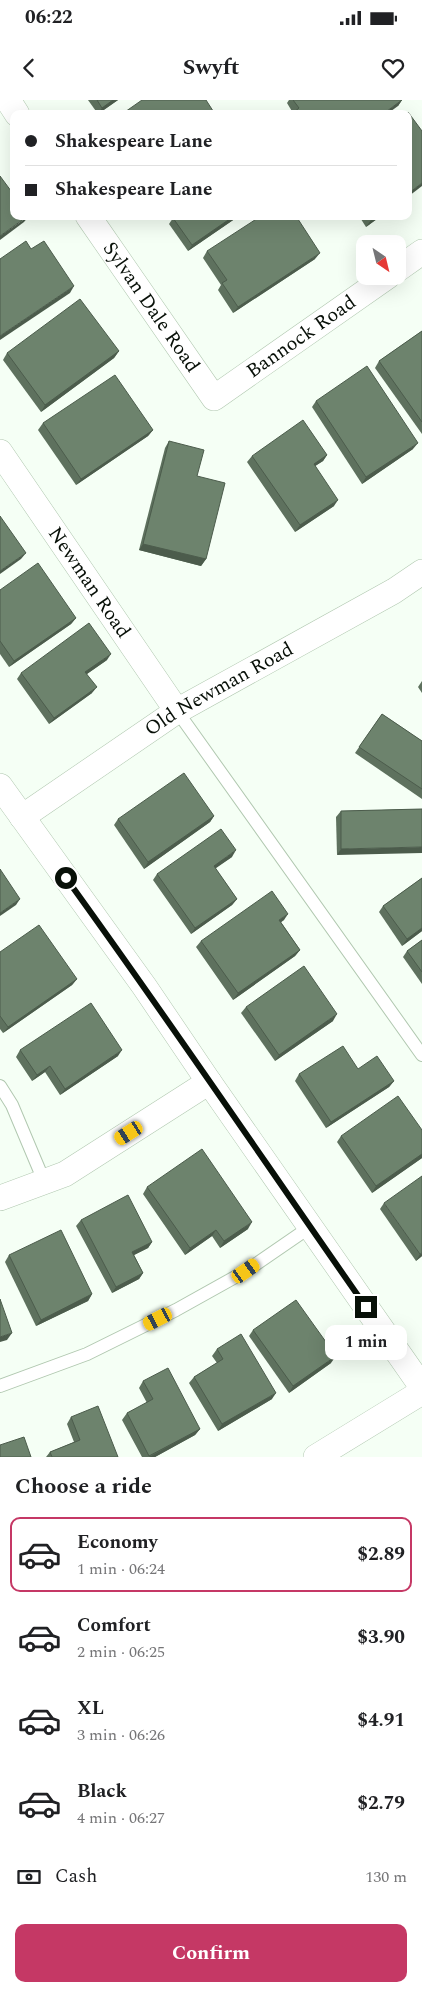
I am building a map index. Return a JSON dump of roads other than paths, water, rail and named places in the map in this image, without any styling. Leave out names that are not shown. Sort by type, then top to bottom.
[{"type":"street","name":"Sylvan Dale Road","points":[[91,220],[214,398]]},
{"type":"street","points":[[406,263],[422,252]]},
{"type":"street","name":"Bannock Road","points":[[214,398],[375,285]]},
{"type":"street","name":"Newman Road","points":[[0,452],[177,711]]},
{"type":"street","name":"Old Newman Road","points":[[22,817],[177,711],[394,592],[422,572]]},
{"type":"street","points":[[0,786],[144,986],[422,1386]]},
{"type":"street","points":[[0,1198],[65,1174],[209,1082]]},
{"type":"street","points":[[316,1457],[422,1392]]},
{"type":"lane","points":[[177,711],[422,1055]]},
{"type":"lane","points":[[0,1086],[12,1105],[44,1181]]},
{"type":"lane","points":[[0,1386],[87,1354],[176,1310],[246,1271],[310,1227]]}]
